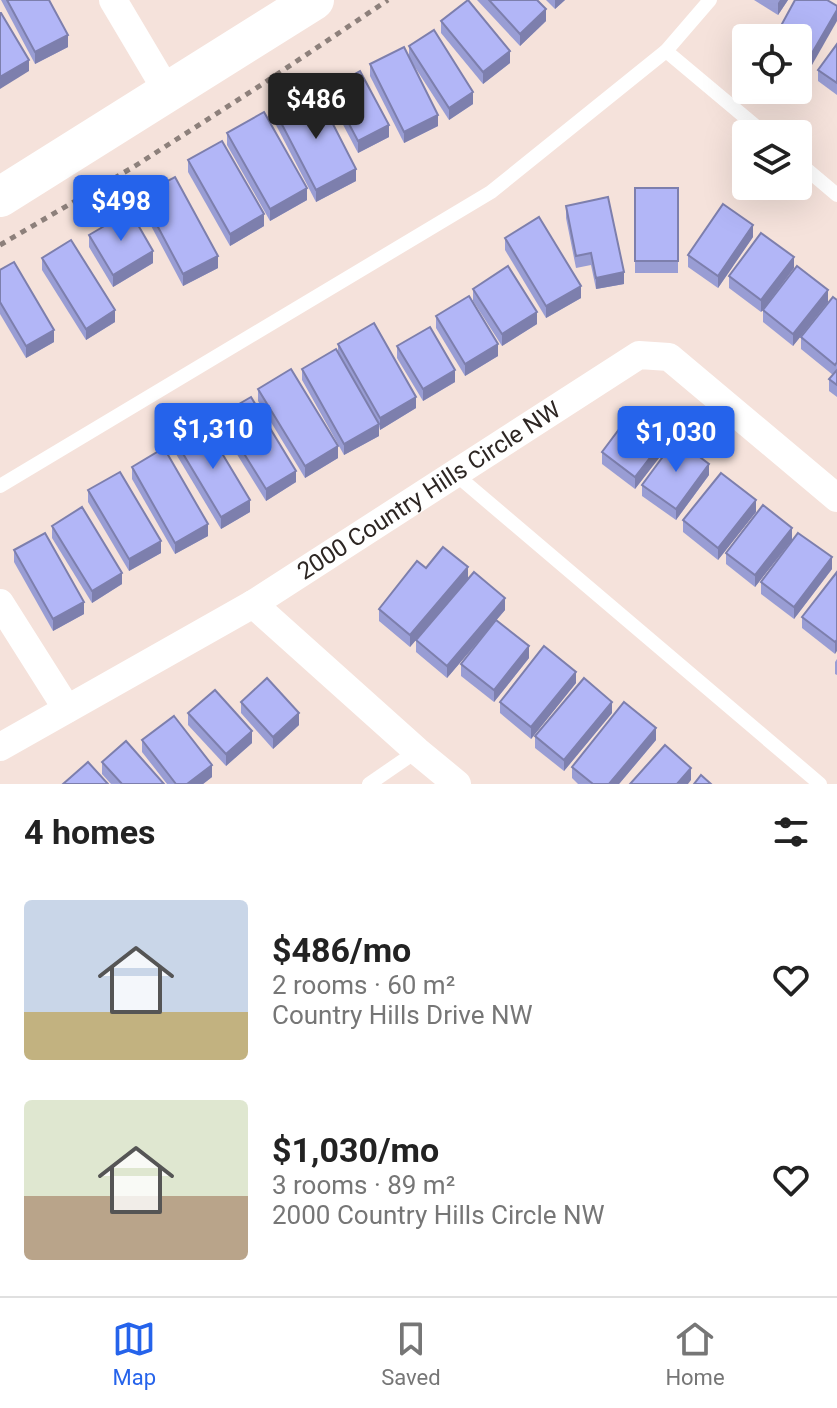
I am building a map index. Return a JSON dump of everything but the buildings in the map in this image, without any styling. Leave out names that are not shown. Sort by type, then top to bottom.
[{"type":"street","points":[[113,0],[167,91]]},
{"type":"street","points":[[0,197],[314,0]]},
{"type":"street","name":"2000 Country Hills Circle NW","points":[[3,739],[67,709],[253,604],[639,355],[669,357],[837,498]]},
{"type":"street","points":[[0,603],[67,709]]},
{"type":"street","points":[[253,604],[457,784]]},
{"type":"lane","points":[[0,486],[491,192],[666,51],[710,0]]},
{"type":"lane","points":[[666,51],[748,120]]},
{"type":"lane","points":[[812,174],[837,195]]},
{"type":"lane","points":[[454,473],[820,784]]},
{"type":"lane","points":[[369,784],[417,751]]},
{"type":"path","points":[[0,245],[135,166],[388,0]]}]
